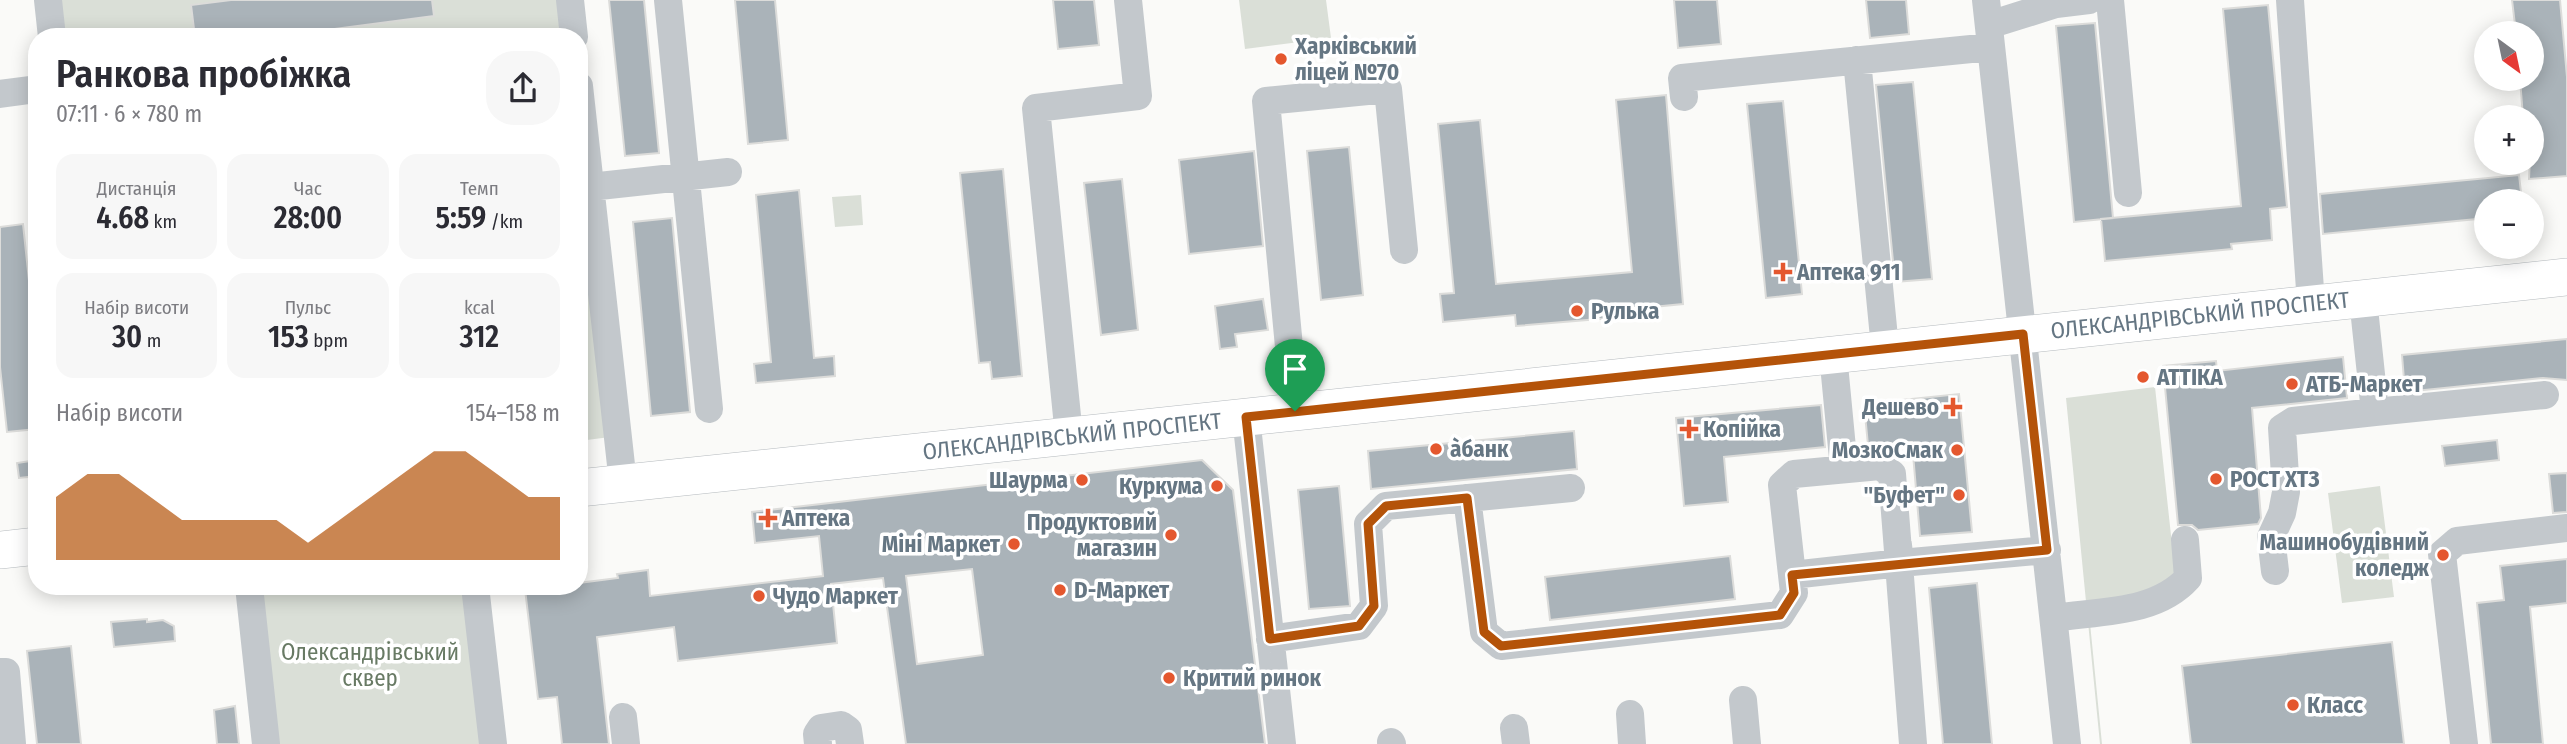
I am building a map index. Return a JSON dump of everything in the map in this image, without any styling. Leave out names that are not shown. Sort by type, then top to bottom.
[{"type":"main road","name":"ОЛЕКСАНДРІВСЬКИЙ ПРОСПЕКТ","points":[[588,487],[2567,278]]},
{"type":"main road","points":[[0,550],[28,547]]},
{"type":"street","points":[[48,0],[51,28]]},
{"type":"street","points":[[570,0],[573,28]]},
{"type":"street","points":[[668,0],[709,409]]},
{"type":"street","points":[[1069,436],[1036,108],[1138,96],[1128,0]]},
{"type":"street","points":[[1684,97],[1682,78],[1857,60],[2056,4],[2089,0]]},
{"type":"street","points":[[2110,0],[2128,193]]},
{"type":"street","points":[[2290,0],[2296,221],[2311,304]]},
{"type":"street","points":[[1989,24],[2067,744]]},
{"type":"street","points":[[1857,60],[1885,348]]},
{"type":"street","points":[[1295,411],[1266,101],[1388,89],[1404,250]]},
{"type":"street","points":[[0,94],[28,90]]},
{"type":"street","points":[[588,169],[623,483]]},
{"type":"street","points":[[590,187],[728,172]]},
{"type":"street","points":[[2363,299],[2375,412]]},
{"type":"street","points":[[1833,354],[1844,469]]},
{"type":"street","points":[[2275,571],[2271,537],[2282,513],[2286,492],[2282,428],[2293,421],[2545,395]]},
{"type":"street","points":[[1246,417],[1282,744]]},
{"type":"street","points":[[1467,498],[1484,632],[1501,646],[1780,615],[1794,593],[1783,485],[1794,474],[1880,466],[1892,474],[1913,744]]},
{"type":"street","points":[[1270,639],[1359,626],[1374,606],[1368,524],[1386,506],[1571,488]]},
{"type":"street","points":[[2464,744],[2442,554],[2457,541],[2567,527]]},
{"type":"street","points":[[2054,618],[2155,603],[2177,591],[2188,578],[2185,540]]},
{"type":"street","points":[[1792,575],[2047,550]]},
{"type":"street","points":[[250,595],[266,744]]},
{"type":"street","points":[[476,595],[493,744]]},
{"type":"street","points":[[0,672],[6,672],[12,744]]},
{"type":"street","points":[[1743,700],[1747,744]]},
{"type":"street","points":[[1630,714],[1632,744]]},
{"type":"street","points":[[818,744],[817,734],[821,728],[841,725],[848,730],[850,744]]},
{"type":"green space","points":[[55,0],[570,0],[573,28],[58,28]]},
{"type":"green space","points":[[1239,0],[1326,0],[1331,38],[1245,49]]},
{"type":"green space","points":[[588,167],[618,436],[588,440]]},
{"type":"green space","points":[[861,195],[863,225],[835,227],[832,197]]},
{"type":"green space","points":[[2155,387],[2177,591],[2089,613],[2100,744],[2066,398]]},
{"type":"green space","points":[[2380,486],[2394,597],[2342,603],[2328,493]]},
{"type":"green space","name":"Олександрівський сквер","points":[[250,595],[476,595],[491,744],[266,744]]},
{"type":"building","points":[[231,0],[432,0],[434,16],[341,28],[194,28],[191,5]]},
{"type":"building","points":[[609,0],[644,0],[659,153],[625,156]]},
{"type":"building","points":[[735,0],[775,0],[788,140],[748,144]]},
{"type":"building","points":[[1053,0],[1094,0],[1099,45],[1058,49]]},
{"type":"building","points":[[1674,0],[1717,0],[1721,44],[1678,48]]},
{"type":"building","points":[[1866,0],[1906,0],[1909,34],[1870,38]]},
{"type":"building","points":[[2512,0],[2560,0],[2567,77],[2567,176],[2529,179],[2529,175],[2544,175],[2544,105],[2522,105],[2521,91],[2544,91],[2544,21],[2515,21]]},
{"type":"building","points":[[2268,5],[2287,207],[2270,209],[2272,240],[2231,244],[2232,249],[2105,261],[2101,219],[2241,206],[2223,9]]},
{"type":"building","points":[[2095,23],[2113,218],[2074,222],[2056,26]]},
{"type":"building","points":[[1913,82],[1932,279],[1895,282],[1876,85]]},
{"type":"building","points":[[1666,95],[1683,304],[1622,310],[1623,317],[1516,326],[1515,315],[1443,322],[1440,294],[1454,293],[1438,124],[1480,120],[1496,284],[1632,272],[1616,100]]},
{"type":"building","points":[[1783,101],[1802,294],[1766,298],[1747,104]]},
{"type":"building","points":[[1349,147],[1363,295],[1321,300],[1307,151]]},
{"type":"building","points":[[1254,151],[1263,246],[1189,254],[1179,160]]},
{"type":"building","points":[[1003,169],[1022,376],[992,379],[990,362],[979,363],[960,173]]},
{"type":"building","points":[[2519,175],[2521,189],[2474,189],[2474,219],[2323,234],[2320,194]]},
{"type":"building","points":[[1122,179],[1138,330],[1101,335],[1084,183]]},
{"type":"building","points":[[799,190],[814,358],[834,356],[835,376],[756,383],[754,364],[771,362],[756,195]]},
{"type":"building","points":[[672,218],[690,412],[651,416],[633,222]]},
{"type":"building","points":[[23,224],[28,271],[28,430],[7,432],[0,367],[0,227]]},
{"type":"building","points":[[1263,299],[1268,330],[1235,334],[1237,347],[1220,349],[1215,306]]},
{"type":"building","points":[[2567,339],[2567,380],[2543,378],[2405,392],[2402,355]]},
{"type":"building","points":[[2343,357],[2347,398],[2252,408],[2261,518],[2258,524],[2198,530],[2192,525],[2178,525],[2163,366],[2216,361],[2217,371]]},
{"type":"building","points":[[1959,394],[1972,532],[1920,536],[1912,442],[1868,445],[1864,404]]},
{"type":"building","points":[[1821,405],[1825,447],[1724,457],[1728,502],[1684,506],[1676,418]]},
{"type":"building","points":[[1574,431],[1577,469],[1371,489],[1368,451]]},
{"type":"building","points":[[2497,440],[2499,460],[2445,466],[2442,446]]},
{"type":"building","points":[[1202,460],[1233,490],[1265,744],[906,744],[883,578],[831,584],[837,643],[678,661],[674,627],[597,637],[609,744],[562,744],[557,697],[538,699],[526,595],[588,595],[588,582],[648,570],[650,596],[823,576],[819,536],[755,543],[752,512]],"holes":[[[972,569],[983,655],[917,664],[906,576]]]},
{"type":"building","points":[[28,461],[28,477],[19,478],[17,463]]},
{"type":"building","points":[[2567,473],[2567,512],[2553,513],[2549,474]]},
{"type":"building","points":[[1339,486],[1350,606],[1309,609],[1298,490]]},
{"type":"building","points":[[1730,556],[1735,599],[1550,620],[1545,577]]},
{"type":"building","points":[[2567,559],[2567,603],[2530,607],[2543,744],[2491,744],[2477,603],[2504,600],[2500,566]]},
{"type":"building","points":[[1977,583],[1992,744],[1943,744],[1929,588]]},
{"type":"building","points":[[147,619],[147,622],[163,620],[174,626],[175,641],[114,647],[111,622]]},
{"type":"building","name":"Класс","points":[[2392,642],[2404,744],[2191,744],[2182,666]]},
{"type":"building","points":[[71,646],[81,744],[37,744],[27,651]]},
{"type":"building","points":[[235,706],[239,744],[217,744],[214,710]]},
{"type":"place","name":"Харківський ліцей №70","points":[[1281,59]]},
{"type":"place","name":"Аптека 911","points":[[1783,272]]},
{"type":"place","name":"Рулька","points":[[1577,311]]},
{"type":"place","name":"АТТІКА","points":[[2143,377]]},
{"type":"place","name":"АТБ-Маркет","points":[[2292,384]]},
{"type":"place","name":"Дешево","points":[[1953,407]]},
{"type":"place","name":"Копійка","points":[[1689,429]]},
{"type":"place","name":"а̀банк","points":[[1436,449]]},
{"type":"place","name":"МозкоСмак","points":[[1957,450]]},
{"type":"place","name":"РОСТ ХТЗ","points":[[2216,479]]},
{"type":"place","name":"Шаурма","points":[[1082,480]]},
{"type":"place","name":"Куркума","points":[[1217,486]]},
{"type":"place","name":"\"Буфет\"","points":[[1959,495]]},
{"type":"place","name":"Аптека","points":[[768,518]]},
{"type":"place","name":"Продуктовий магазин","points":[[1171,535]]},
{"type":"place","name":"Міні Маркет","points":[[1014,544]]},
{"type":"place","name":"Машинобудівний коледж","points":[[2443,555]]},
{"type":"place","name":"D-Mаркет","points":[[1060,590]]},
{"type":"place","name":"Чудо Маркет","points":[[759,596]]},
{"type":"place","name":"Критий ринок","points":[[1169,678]]},
{"type":"place","name":"Класс","points":[[2293,705]]},
{"type":"route","points":[[2023,334],[2047,550],[1792,575],[1794,593],[1780,615],[1501,646],[1484,632],[1467,498],[1386,506],[1368,524],[1374,606],[1359,626],[1270,639],[1246,417],[1295,411],[2023,334]]}]
